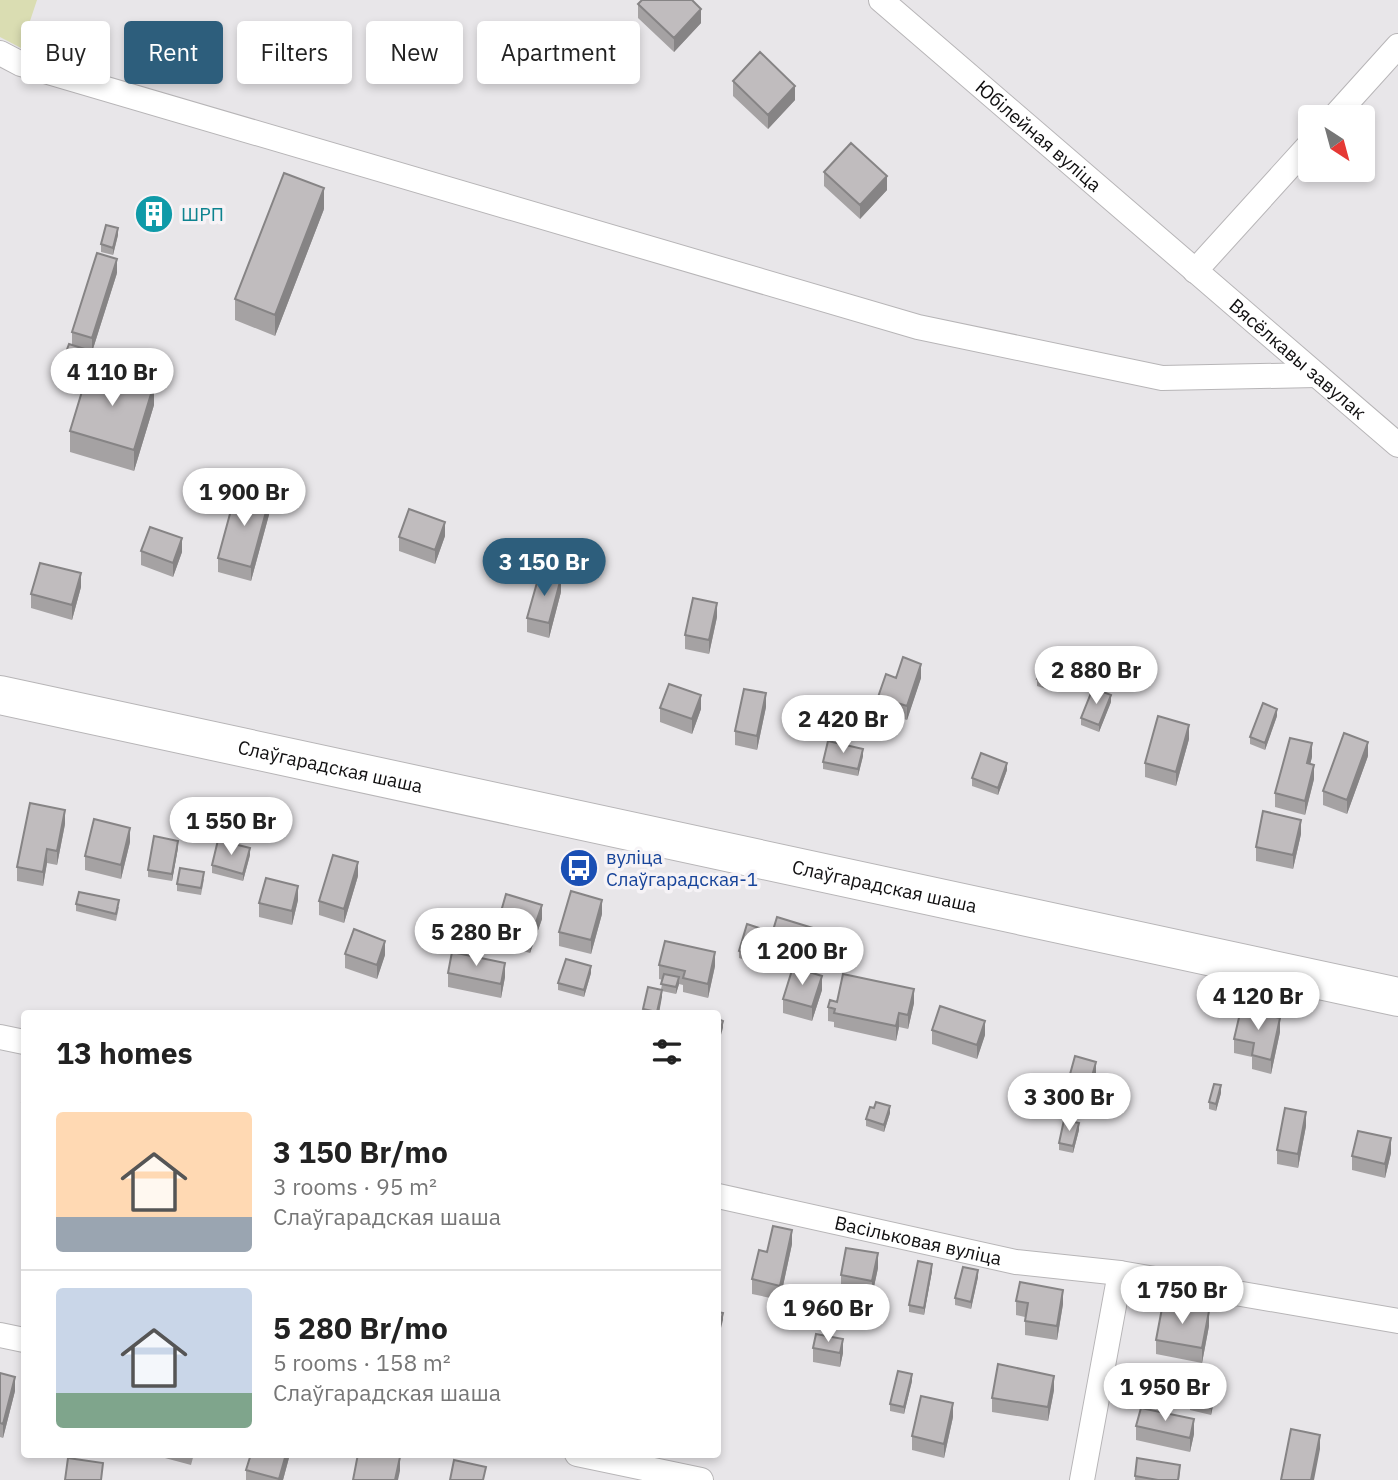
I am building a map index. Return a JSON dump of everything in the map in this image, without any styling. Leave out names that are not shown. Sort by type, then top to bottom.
[{"type":"main road","name":"Слаўгарадская шаша","points":[[0,695],[1398,997]]},
{"type":"street","name":"Юбілейная вуліца","points":[[881,0],[1195,271]]},
{"type":"street","points":[[1345,105],[1398,46]]},
{"type":"street","points":[[0,53],[20,64],[918,327],[1162,379],[1316,375]]},
{"type":"street","points":[[1195,271],[1298,157]]},
{"type":"street","name":"Вясёлкавы завулак","points":[[1195,271],[1398,445]]},
{"type":"street","points":[[0,1037],[21,1041]]},
{"type":"street","name":"Васільковая вуліца","points":[[721,1197],[1016,1262],[1120,1273],[1398,1321]]},
{"type":"street","points":[[1082,1480],[1120,1273]]},
{"type":"street","points":[[0,1335],[21,1339]]},
{"type":"street","points":[[596,1458],[701,1480]]},
{"type":"green space","points":[[0,0],[37,0],[30,21],[21,21],[21,48],[0,37]]},
{"type":"building","points":[[642,0],[692,0],[701,9],[674,38],[638,4]]},
{"type":"building","points":[[760,52],[795,86],[768,115],[733,81]]},
{"type":"building","points":[[851,143],[887,176],[860,205],[824,172]]},
{"type":"building","points":[[284,173],[324,188],[275,315],[235,299]]},
{"type":"building","points":[[148,199],[164,205],[161,214],[144,209]]},
{"type":"building","points":[[106,225],[118,228],[113,248],[101,244]]},
{"type":"building","points":[[97,253],[117,259],[92,338],[72,332]]},
{"type":"building","points":[[69,344],[97,353],[87,375],[61,366]]},
{"type":"building","points":[[90,365],[154,384],[134,450],[70,431]]},
{"type":"building","points":[[237,488],[270,497],[251,567],[218,558]]},
{"type":"building","points":[[409,509],[445,522],[435,550],[399,537]]},
{"type":"building","points":[[150,527],[182,538],[173,563],[141,551]]},
{"type":"building","points":[[40,563],[81,573],[72,605],[31,594]]},
{"type":"building","points":[[540,572],[561,578],[549,623],[527,618]]},
{"type":"building","points":[[693,598],[717,603],[709,640],[685,635]]},
{"type":"building","points":[[1047,653],[1059,657],[1049,683],[1037,679]]},
{"type":"building","points":[[903,657],[921,664],[907,706],[878,697],[886,674],[896,678]]},
{"type":"building","points":[[669,684],[701,695],[692,719],[660,708]]},
{"type":"building","points":[[1093,688],[1111,695],[1099,725],[1081,718]]},
{"type":"building","points":[[744,689],[766,693],[757,736],[735,731]]},
{"type":"building","points":[[1263,703],[1277,709],[1265,743],[1250,737]]},
{"type":"building","points":[[1158,716],[1189,725],[1176,772],[1145,763]]},
{"type":"building","points":[[1344,733],[1368,742],[1347,800],[1323,791]]},
{"type":"building","points":[[1290,738],[1312,743],[1307,763],[1314,765],[1305,801],[1275,793]]},
{"type":"building","points":[[828,741],[863,749],[858,769],[823,762]]},
{"type":"building","points":[[981,753],[1007,763],[998,788],[972,778]]},
{"type":"building","points":[[30,803],[65,810],[57,851],[47,849],[43,872],[17,867]]},
{"type":"building","points":[[1263,811],[1301,820],[1293,855],[1256,847]]},
{"type":"building","points":[[94,819],[130,828],[121,865],[85,856]]},
{"type":"building","points":[[154,836],[178,841],[172,874],[148,870]]},
{"type":"building","points":[[218,840],[250,848],[243,874],[212,865]]},
{"type":"building","points":[[333,855],[358,862],[344,909],[319,901]]},
{"type":"building","points":[[180,868],[204,872],[201,888],[177,884]]},
{"type":"building","points":[[266,878],[298,886],[292,911],[259,903]]},
{"type":"building","points":[[571,891],[602,900],[591,940],[559,932]]},
{"type":"building","points":[[79,892],[119,900],[116,914],[76,904]]},
{"type":"building","points":[[506,894],[542,905],[530,939],[496,929]]},
{"type":"building","points":[[471,915],[476,917],[469,933],[464,931]]},
{"type":"building","points":[[777,917],[816,929],[807,958],[768,947]]},
{"type":"building","points":[[747,924],[759,928],[750,955],[739,951]]},
{"type":"building","points":[[354,929],[385,941],[377,965],[345,954]]},
{"type":"building","points":[[665,941],[715,952],[708,984],[683,978],[685,971],[659,965]]},
{"type":"building","points":[[452,952],[505,963],[501,984],[448,973]]},
{"type":"building","points":[[566,959],[591,966],[584,990],[558,983]]},
{"type":"building","points":[[793,967],[822,976],[812,1007],[783,999]]},
{"type":"building","points":[[664,974],[679,977],[676,987],[661,984]]},
{"type":"building","points":[[843,974],[914,989],[908,1015],[899,1013],[896,1026],[834,1013],[835,1009],[828,1007],[830,1000],[837,1002]]},
{"type":"building","points":[[648,987],[662,990],[657,1010],[643,1009]]},
{"type":"building","points":[[940,1006],[985,1021],[977,1045],[932,1030]]},
{"type":"building","points":[[1241,1009],[1280,1018],[1271,1060],[1252,1055],[1254,1043],[1234,1039]]},
{"type":"building","points":[[1075,1056],[1096,1062],[1084,1105],[1063,1100]]},
{"type":"building","points":[[1214,1084],[1221,1085],[1216,1104],[1209,1102]]},
{"type":"building","points":[[876,1102],[890,1106],[884,1125],[866,1119],[870,1107],[874,1108]]},
{"type":"building","points":[[1285,1108],[1306,1112],[1298,1154],[1277,1150]]},
{"type":"building","points":[[1064,1120],[1079,1123],[1073,1146],[1059,1143]]},
{"type":"building","points":[[1358,1131],[1391,1138],[1385,1164],[1352,1156]]},
{"type":"building","points":[[773,1226],[792,1230],[780,1286],[752,1279],[759,1250],[767,1252]]},
{"type":"building","points":[[846,1248],[878,1253],[872,1281],[841,1275]]},
{"type":"building","points":[[918,1261],[932,1264],[924,1308],[909,1305]]},
{"type":"building","points":[[963,1267],[978,1270],[971,1302],[955,1298]]},
{"type":"building","points":[[1020,1282],[1063,1290],[1057,1326],[1025,1321],[1028,1303],[1016,1301]]},
{"type":"building","points":[[1163,1303],[1209,1311],[1202,1348],[1156,1340]]},
{"type":"building","points":[[816,1334],[843,1339],[840,1353],[813,1348]]},
{"type":"building","points":[[998,1364],[1054,1376],[1048,1407],[992,1398]]},
{"type":"building","points":[[1197,1367],[1219,1371],[1211,1408],[1190,1403]]},
{"type":"building","points":[[898,1371],[912,1374],[904,1407],[890,1404]]},
{"type":"building","points":[[0,1373],[15,1377],[3,1424],[0,1423]]},
{"type":"building","points":[[921,1396],[953,1403],[944,1444],[912,1436]]},
{"type":"building","points":[[1141,1408],[1194,1419],[1190,1438],[1136,1426]]},
{"type":"building","points":[[1291,1429],[1320,1435],[1311,1480],[1281,1480]]},
{"type":"building","points":[[68,1458],[103,1463],[101,1480],[65,1480]]},
{"type":"building","points":[[250,1458],[285,1458],[279,1479],[246,1470]]},
{"type":"building","points":[[357,1458],[400,1458],[395,1480],[353,1480]]},
{"type":"building","points":[[1137,1458],[1180,1465],[1178,1480],[1135,1476]]},
{"type":"building","points":[[454,1460],[486,1467],[483,1480],[450,1480]]},
{"type":"place","name":"ШРП","points":[[154,214]]},
{"type":"place","name":"вуліца Слаўгарадская-1","points":[[579,868]]}]
